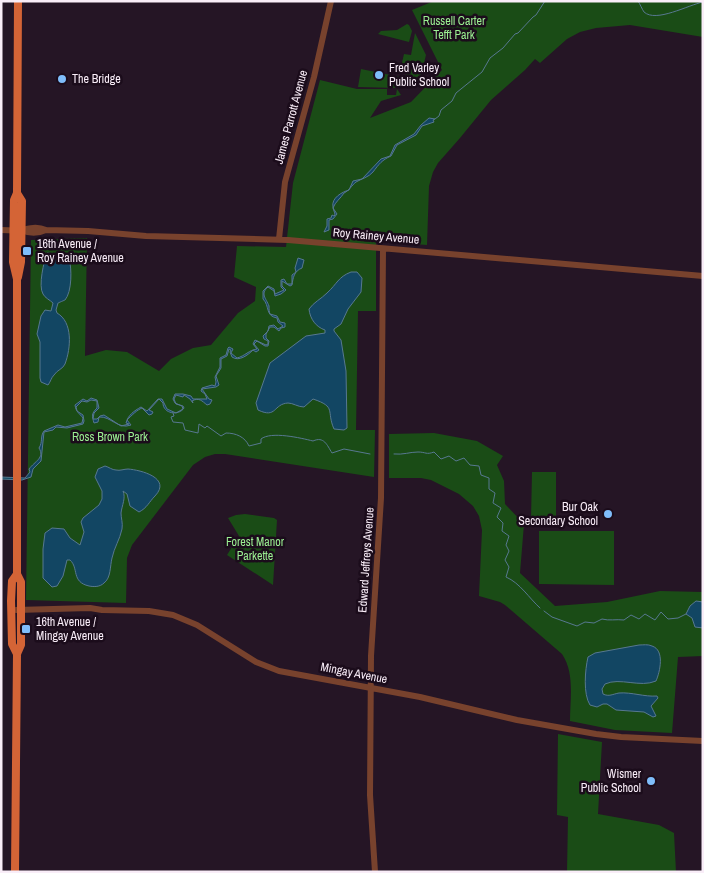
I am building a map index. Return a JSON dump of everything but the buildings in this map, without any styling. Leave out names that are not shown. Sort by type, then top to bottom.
[{"type":"main road","points":[[15,872],[17,654],[21,645],[21,582],[17,574],[17,279],[13,262],[14,200],[17,193],[18,1]]},
{"type":"main road","points":[[17,193],[22,201],[21,262],[17,279]]},
{"type":"main road","points":[[17,574],[12,581],[12,644],[17,654]]},
{"type":"street","name":"James Parrott Avenue","points":[[279,239],[285,182],[314,77],[331,1]]},
{"type":"street","name":"Roy Rainey Avenue","points":[[1,230],[22,230],[28,227],[46,230],[88,231],[146,236],[279,239],[703,276]]},
{"type":"street","name":"Edward Jeffreys Avenue","points":[[376,872],[370,795],[371,656],[382,498],[383,248]]},
{"type":"street","name":"Mingay Avenue","points":[[12,610],[90,608],[167,613],[197,625],[250,659],[268,668],[288,673],[371,688],[517,720],[596,734],[703,741]]},
{"type":"green space","name":"Ross Brown Park","points":[[434,1],[703,1],[703,37],[630,25],[596,28],[580,32],[567,39],[540,63],[535,59],[491,100],[438,163],[429,186],[427,245],[376,241],[376,311],[358,311],[356,430],[375,430],[374,477],[225,454],[205,457],[193,465],[132,545],[127,558],[126,603],[26,600],[31,240],[87,238],[85,356],[106,350],[127,352],[159,371],[171,359],[193,348],[211,345],[238,313],[255,301],[256,287],[234,277],[237,246],[286,247],[293,183],[320,80],[357,89],[387,89],[387,95],[396,95],[397,89],[401,95],[381,101],[370,118],[411,102],[442,70],[412,10]]},
{"type":"green space","points":[[407,24],[412,31],[409,42],[378,34],[381,31],[397,30]]},
{"type":"green space","points":[[415,33],[426,55],[421,75],[398,88],[358,87],[361,69],[405,78],[407,69],[401,67],[404,54],[411,55]]},
{"type":"green space","points":[[434,433],[477,441],[503,456],[497,465],[504,481],[505,504],[524,524],[520,573],[555,606],[607,602],[660,591],[703,592],[703,656],[678,657],[672,733],[615,730],[570,721],[569,669],[562,654],[505,605],[479,596],[482,530],[479,516],[473,506],[459,494],[431,480],[421,478],[389,478],[389,434]]},
{"type":"green space","points":[[532,472],[556,472],[556,519],[531,519]]},
{"type":"green space","name":"Forest Manor Parkette","points":[[245,514],[277,520],[273,585],[227,555],[239,536],[228,518]]},
{"type":"green space","points":[[539,531],[614,531],[614,585],[539,584]]},
{"type":"green space","points":[[558,734],[602,742],[598,814],[659,825],[674,833],[676,872],[567,872],[568,817],[557,815]]},
{"type":"water","points":[[429,118],[435,119],[433,120],[434,122],[422,126],[416,135],[397,145],[391,156],[381,162],[367,177],[356,182],[350,189],[353,181],[362,179],[381,159],[390,156],[395,145],[414,134]]},
{"type":"water","points":[[348,190],[344,193],[333,208],[335,198]]},
{"type":"water","points":[[333,208],[337,214],[333,219],[329,220],[329,230],[324,232],[327,226],[327,219],[335,215]]},
{"type":"water","points":[[47,253],[61,255],[69,259],[71,268],[70,286],[67,296],[65,300],[58,303],[56,310],[66,323],[68,329],[69,351],[64,366],[55,373],[48,385],[41,382],[40,378],[40,342],[37,334],[41,316],[45,310],[51,311],[53,303],[43,294],[41,285]]},
{"type":"water","points":[[298,258],[304,260],[302,268],[294,275],[292,285],[290,286],[282,281],[282,286],[286,290],[281,294],[275,296],[274,291],[268,287],[266,289],[264,296],[269,306],[270,314],[263,299],[263,291],[268,286],[274,289],[275,294],[284,290],[281,287],[281,280],[284,279],[287,284],[292,284],[292,275],[296,272],[295,268]]},
{"type":"water","points":[[351,272],[357,272],[362,278],[361,292],[348,309],[341,324],[334,329],[341,340],[346,371],[347,428],[344,430],[334,429],[328,407],[313,399],[304,407],[288,403],[269,413],[258,410],[256,403],[270,363],[306,336],[325,333],[325,330],[314,322],[309,309],[340,278]]},
{"type":"water","points":[[270,314],[277,316],[280,322],[285,323],[285,327],[279,331],[274,327],[270,327],[268,330],[269,326],[274,325],[278,329],[283,326],[278,322],[277,318]]},
{"type":"water","points":[[267,332],[266,338],[269,341],[268,346],[257,341],[254,344],[259,350],[256,352],[253,350],[257,349],[253,344],[255,340],[266,345],[268,344],[268,341],[263,336]]},
{"type":"water","points":[[228,348],[233,349],[231,353],[237,358],[253,350],[246,356],[238,359],[232,357],[230,352],[231,350],[229,349],[227,356],[221,359],[221,368],[216,376],[219,385],[216,387],[202,389],[209,399],[212,400],[207,405],[199,399],[207,399],[201,391],[202,388],[215,386],[215,377],[220,367],[220,358],[226,355]]},
{"type":"water","points":[[175,394],[183,394],[191,396],[193,399],[199,399],[192,401],[193,403],[184,395],[183,397],[176,395],[175,403],[173,399]]},
{"type":"water","points":[[91,398],[97,400],[99,408],[94,413],[93,419],[92,415],[97,408],[97,401],[91,400],[87,402],[82,401],[76,407],[77,411],[75,405],[83,399],[87,401]]},
{"type":"water","points":[[159,399],[149,410],[153,412],[152,414],[149,415],[142,408],[127,420],[141,407],[147,411]]},
{"type":"water","points":[[159,399],[162,399],[167,409],[175,413],[168,412]]},
{"type":"water","points":[[77,411],[83,415],[84,421],[83,424],[67,428],[56,427],[53,430],[44,432],[41,461],[33,469],[31,477],[22,480],[1,479],[1,477],[25,478],[30,472],[29,469],[40,457],[41,451],[39,448],[44,431],[58,425],[65,427],[82,423],[83,418]]},
{"type":"water","points":[[104,415],[119,425],[103,417],[99,417]]},
{"type":"water","points":[[99,417],[98,422],[94,423],[93,419]]},
{"type":"water","points":[[105,466],[115,470],[128,469],[147,473],[153,476],[160,484],[159,490],[146,507],[139,512],[130,506],[127,494],[123,491],[122,529],[113,554],[109,575],[104,583],[95,587],[83,584],[77,578],[73,563],[67,560],[63,576],[57,586],[52,587],[43,578],[45,533],[52,528],[64,529],[70,538],[80,545],[84,532],[81,522],[83,518],[99,505],[102,499],[102,491],[95,477],[98,469]]},
{"type":"water","points":[[696,601],[703,602],[703,628],[695,627],[692,618],[686,614],[690,606]]},
{"type":"water","points":[[639,645],[650,645],[659,652],[660,667],[656,681],[650,683],[611,682],[605,684],[602,689],[603,694],[624,693],[657,696],[658,698],[651,706],[656,716],[653,717],[644,712],[616,710],[607,704],[597,707],[590,705],[586,695],[585,675],[588,657],[595,653]]},
{"type":"waterway","points":[[435,119],[439,116],[441,110],[452,101],[456,93],[482,72],[490,58],[503,48],[536,15],[545,1]]},
{"type":"waterway","points":[[638,1],[644,12],[656,16],[703,2]]},
{"type":"waterway","points":[[173,413],[174,416],[171,417],[173,422],[183,423],[185,430],[198,433],[199,424],[205,428],[207,426],[221,436],[226,433],[237,435],[243,438],[249,446],[261,443],[261,439],[266,437],[279,435],[313,441],[323,440],[332,453],[344,449],[370,454]]},
{"type":"waterway","points":[[394,454],[434,452],[441,459],[449,456],[456,461],[464,458],[470,465],[479,466],[481,475],[489,478],[489,489],[495,493],[493,503],[501,508],[497,517],[503,523],[502,531],[509,536],[506,545],[509,551],[505,560],[509,567],[506,577],[520,587],[540,608]]},
{"type":"waterway","points":[[544,611],[552,617],[577,626],[585,622],[594,623],[602,619],[624,620],[631,615],[639,619],[645,614],[655,620],[661,612],[668,619],[678,618],[686,614]]},
{"type":"place","name":"Fred Varley Public School","points":[[379,75]]},
{"type":"place","name":"The Bridge","points":[[62,79]]},
{"type":"place","name":"16th Avenue / Roy Rainey Avenue","points":[[27,251]]},
{"type":"place","name":"Bur Oak Secondary School","points":[[608,514]]},
{"type":"place","name":"16th Avenue / Mingay Avenue","points":[[26,629]]},
{"type":"place","name":"Wismer Public School","points":[[651,781]]},
{"type":"park label","name":"Russell Carter Tefft Park","points":[[454,28]]}]
